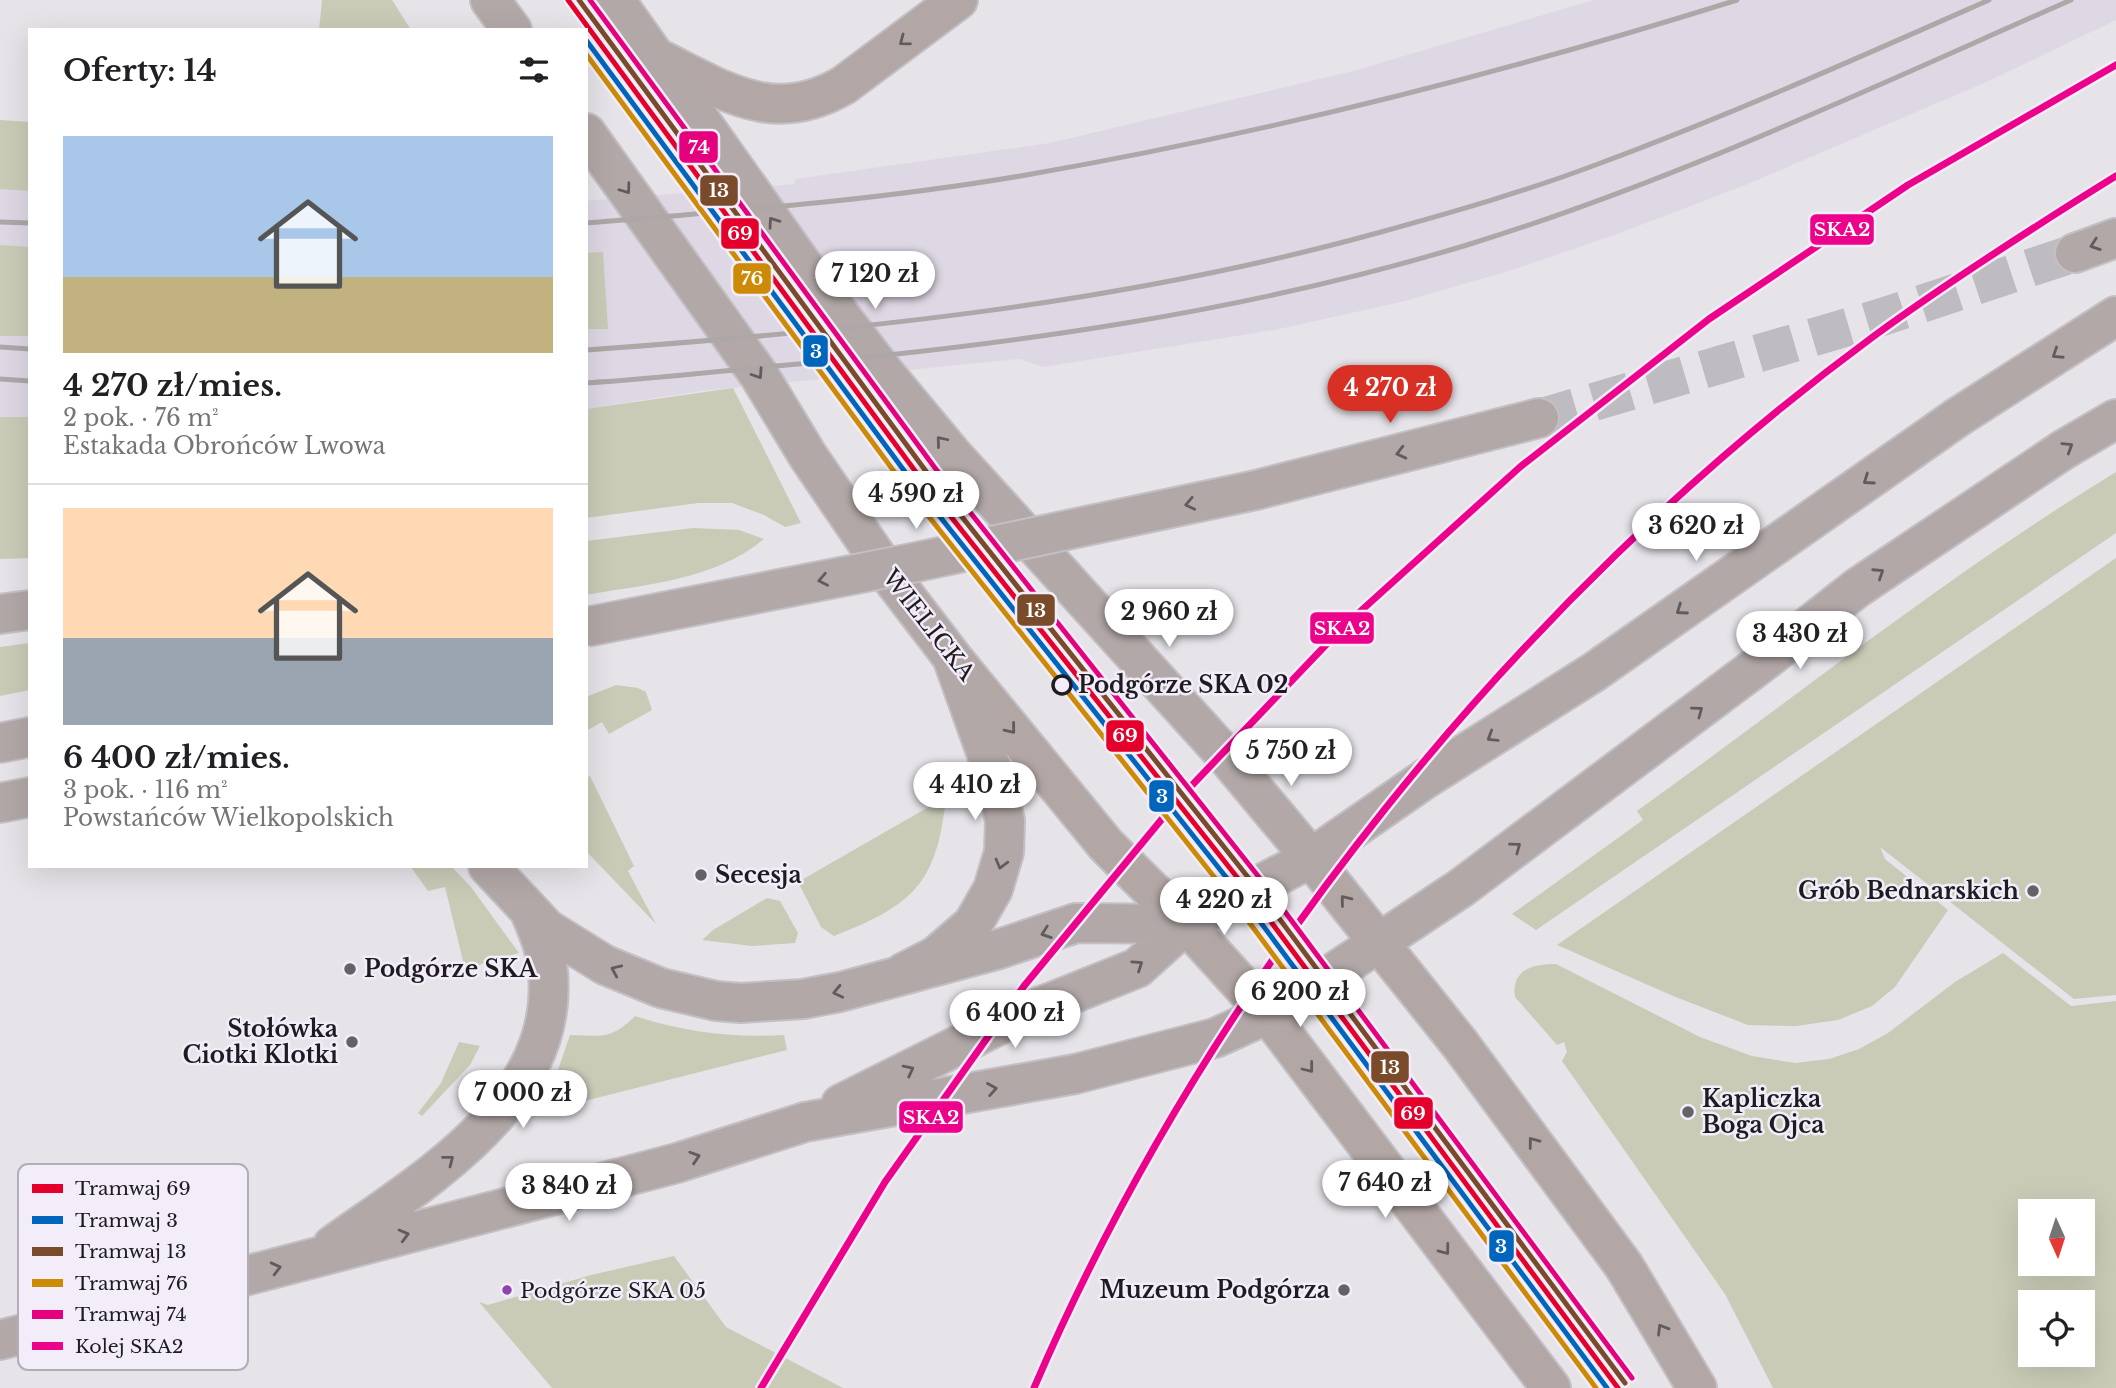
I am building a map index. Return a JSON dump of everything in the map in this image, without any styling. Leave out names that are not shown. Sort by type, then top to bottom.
[{"type":"main road","points":[[490,0],[511,28]]},
{"type":"main road","points":[[615,0],[817,285],[887,376],[951,453],[1226,756],[1311,858]]},
{"type":"main road","name":"WIELICKA","points":[[588,137],[759,375],[808,456],[887,572],[952,657]]},
{"type":"main road","points":[[2074,253],[2116,238]]},
{"type":"main road","points":[[805,1122],[1017,1016],[1137,968],[1186,924],[1311,858],[1425,779],[1594,672],[1958,417],[2116,316]]},
{"type":"main road","points":[[588,627],[906,564],[1256,490],[1539,418]]},
{"type":"main road","points":[[248,1274],[677,1163],[805,1122],[1075,1074],[1215,1038],[1268,1014],[1461,888],[1758,666],[1857,587],[2063,450],[2116,419]]},
{"type":"main road","points":[[0,614],[28,610]]},
{"type":"main road","points":[[904,973],[936,956],[973,923],[993,889],[1004,852],[1005,821],[997,783],[952,657]]},
{"type":"main road","points":[[0,743],[28,737]]},
{"type":"main road","points":[[0,803],[28,797]]},
{"type":"main road","points":[[490,868],[547,929],[605,965],[661,988],[716,1001],[741,1003],[803,999],[840,992],[996,950],[1076,922],[1186,924]]},
{"type":"main road","points":[[314,1258],[463,1149],[502,1110],[524,1078],[537,1048],[546,1014],[548,992],[547,963],[530,912]]},
{"type":"main road","points":[[0,1340],[18,1335]]},
{"type":"street","points":[[657,58],[750,101],[790,105],[828,95],[844,85],[958,0]]},
{"type":"street","name":"WIELICKA","points":[[952,657],[1106,845],[1186,924],[1268,1014],[1551,1388]]},
{"type":"street","points":[[1311,858],[1460,1044],[1624,1266],[1697,1388]]},
{"type":"shaded area","points":[[1594,0],[2116,0],[2116,20],[1991,80],[1743,186],[1512,270],[1405,301],[1279,329],[1043,367],[1019,359],[701,391],[588,409],[588,201],[795,184],[795,179],[1050,143],[1353,71]]},
{"type":"shaded area","points":[[0,154],[28,157],[28,417],[0,417]]},
{"type":"green space","points":[[322,0],[392,0],[410,28],[319,28]]},
{"type":"green space","points":[[0,120],[28,122],[28,191],[0,189]]},
{"type":"green space","points":[[0,245],[28,247],[28,336],[0,336]]},
{"type":"green space","points":[[603,252],[608,329],[588,329],[588,253]]},
{"type":"green space","points":[[733,388],[801,523],[785,527],[764,515],[732,503],[698,503],[588,518],[588,409]]},
{"type":"green space","points":[[0,417],[28,417],[28,558],[0,559]]},
{"type":"green space","points":[[2116,472],[2116,533],[1536,930],[1512,914],[1643,820],[1637,811],[1874,637],[1993,552]]},
{"type":"green space","points":[[693,528],[739,530],[764,539],[745,553],[702,572],[588,595],[588,541]]},
{"type":"green space","points":[[2116,558],[2116,995],[2074,999],[1880,847],[1885,859],[1948,910],[1895,987],[1872,1006],[1838,1020],[1796,1026],[1748,1025],[1673,996],[1557,945]]},
{"type":"green space","points":[[28,643],[28,690],[0,696],[0,647]]},
{"type":"green space","points":[[616,685],[638,688],[646,692],[652,710],[609,734],[602,722],[588,730],[588,696]]},
{"type":"green space","points":[[590,776],[634,866],[628,871],[656,924],[588,853]]},
{"type":"green space","points":[[946,797],[936,851],[916,888],[902,901],[861,925],[834,936],[821,927],[798,882]]},
{"type":"green space","points":[[411,868],[453,868],[471,887],[519,953],[465,969],[445,887],[428,891]]},
{"type":"green space","points":[[767,898],[780,901],[798,933],[795,943],[752,946],[702,940],[713,930]]},
{"type":"green space","points":[[2003,953],[2071,1006],[2116,1001],[2116,1388],[1773,1388],[1725,1294],[1562,1061],[1567,1052],[1564,1042],[1557,1045],[1515,997],[1515,988],[1520,974],[1526,970],[1540,965],[1556,964],[1700,1037],[1752,1056],[1795,1063],[1829,1059],[1859,1049],[1888,1033],[1955,982]]},
{"type":"green space","points":[[635,1016],[708,1033],[784,1035],[787,1050],[537,1113],[557,1073],[570,1035],[606,1035],[627,1024]]},
{"type":"green space","points":[[459,1042],[480,1046],[470,1065],[422,1116],[418,1113],[441,1083]]},
{"type":"green space","points":[[674,1256],[726,1327],[843,1388],[552,1388],[479,1302],[488,1305],[591,1275]]},
{"type":"tunnel","points":[[1539,418],[1882,317],[2075,253]]},
{"type":"railway","points":[[588,223],[807,204],[917,191],[1116,158],[1384,99],[1562,52],[1737,0]]},
{"type":"railway","points":[[588,350],[786,334],[986,311],[1086,296],[1283,257],[1435,217],[1571,174],[1746,106],[1989,0]]},
{"type":"railway","points":[[588,383],[873,357],[1045,335],[1215,307],[1384,269],[1545,220],[1621,192],[1773,131],[2071,0]]},
{"type":"railway","points":[[0,222],[28,223]]},
{"type":"railway","points":[[0,347],[28,349]]},
{"type":"railway","points":[[0,379],[28,381]]},
{"type":"tram line","name":"69","points":[[568,0],[921,479],[1248,891],[1618,1388]]},
{"type":"tram line","name":"13","points":[[579,0],[928,474],[1255,886],[1625,1383]]},
{"type":"tram line","name":"74","points":[[590,0],[935,468],[1262,881],[1632,1378]]},
{"type":"tram line","name":"3","points":[[588,43],[914,484],[1241,896],[1607,1388]]},
{"type":"tram line","name":"76","points":[[588,57],[907,489],[1234,902],[1596,1388]]},
{"type":"rail line","name":"SKA2","points":[[761,1388],[885,1182],[1024,986],[1176,802],[1342,628],[1520,467],[1709,319],[1908,185],[2116,65]]},
{"type":"rail line","name":"SKA2","points":[[1034,1388],[1106,1237],[1189,1089],[1283,946],[1386,808],[1497,677],[1617,554],[1743,440],[1903,315],[2116,176]]},
{"type":"place","name":"Podgórze SKA 02","points":[[1062,685]]},
{"type":"place","name":"Secesja","points":[[701,875]]},
{"type":"place","name":"Grób Bednarskich","points":[[2033,891]]},
{"type":"place","name":"Podgórze SKA","points":[[350,969]]},
{"type":"place","name":"Stołówka Ciotki Klotki","points":[[352,1042]]},
{"type":"place","name":"Kapliczka Boga Ojca","points":[[1688,1112]]},
{"type":"place","name":"Podgórze SKA 05","points":[[507,1290]]},
{"type":"place","name":"Muzeum Podgórza","points":[[1344,1290]]}]
